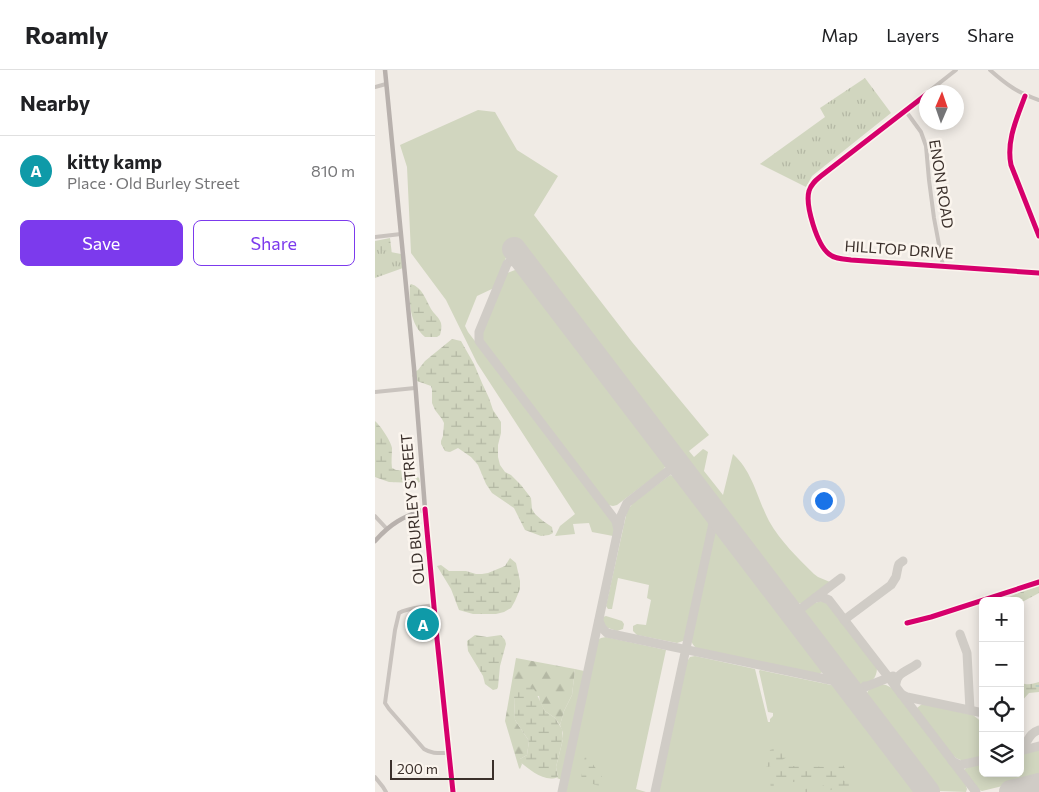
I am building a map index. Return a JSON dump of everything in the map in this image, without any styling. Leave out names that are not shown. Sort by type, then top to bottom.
[{"type":"main road","name":"OLD BURLEY STREET","points":[[385,70],[425,509]]},
{"type":"main road","points":[[375,541],[392,524],[425,509]]},
{"type":"street","name":"HILLTOP DRIVE","points":[[937,85],[956,70]]},
{"type":"street","points":[[990,70],[1014,90],[1039,100]]},
{"type":"street","points":[[375,87],[386,84]]},
{"type":"street","points":[[1025,96],[1011,136],[1009,156],[1039,236]]},
{"type":"street","name":"HILLTOP DRIVE","points":[[919,99],[815,180],[809,189],[808,196],[815,230],[820,242],[827,252],[836,257],[851,260],[1039,273]]},
{"type":"street","name":"ENON ROAD","points":[[905,110],[921,132],[926,146],[934,218],[943,266]]},
{"type":"street","points":[[375,237],[401,234]]},
{"type":"street","points":[[375,392],[415,388]]},
{"type":"street","name":"OLD BURLEY STREET","points":[[425,509],[453,791]]},
{"type":"street","points":[[375,516],[387,529]]},
{"type":"street","points":[[907,623],[1039,582]]},
{"type":"street","points":[[435,605],[399,613],[385,702],[389,709],[429,753],[449,753]]},
{"type":"street","points":[[375,777],[386,792]]},
{"type":"street","points":[[446,792],[453,791]]},
{"type":"green space","points":[[865,78],[891,113],[812,176],[806,187],[760,164],[825,117],[820,108]]},
{"type":"green space","points":[[478,110],[495,112],[517,150],[558,176],[534,215],[632,342],[709,435],[689,451],[694,457],[703,449],[708,452],[704,471],[723,495],[733,454],[750,477],[769,521],[779,536],[814,574],[830,582],[802,603],[797,604],[792,601],[519,245],[507,255],[494,288],[477,296],[465,326],[614,523],[615,528],[613,536],[592,532],[589,523],[573,524],[575,534],[555,536],[560,526],[575,514],[477,363],[446,300],[411,253],[407,167],[400,145]]},
{"type":"green space","points":[[390,238],[392,255],[375,257],[375,241]]},
{"type":"green space","points":[[375,249],[401,254],[403,268],[375,278]]},
{"type":"green space","points":[[515,270],[520,271],[665,461],[665,467],[662,471],[617,505],[608,505],[482,340],[481,335],[507,273]]},
{"type":"green space","points":[[411,284],[421,291],[440,321],[441,330],[440,335],[437,337],[425,337],[413,320],[410,306]]},
{"type":"green space","points":[[452,339],[461,341],[474,364],[493,410],[501,422],[498,445],[500,465],[505,472],[521,485],[531,498],[532,509],[535,514],[552,527],[553,533],[541,536],[525,530],[514,508],[492,493],[478,465],[471,457],[458,448],[450,452],[445,451],[441,444],[444,423],[432,403],[431,386],[417,381],[412,376],[425,361]]},
{"type":"green space","points":[[375,421],[385,433],[391,445],[392,468],[411,471],[419,478],[420,482],[389,482],[375,477]]},
{"type":"green space","points":[[670,475],[677,477],[710,521],[685,638],[677,643],[637,635],[633,631],[633,626],[637,624],[646,625],[651,600],[647,598],[649,585],[618,578],[612,609],[608,609],[606,606],[627,511],[633,503]]},
{"type":"green space","points":[[715,532],[720,533],[823,668],[823,672],[818,674],[697,648],[693,645],[691,638]]},
{"type":"green space","points":[[510,558],[516,563],[520,589],[511,608],[496,614],[473,614],[459,610],[451,589],[437,566],[441,565],[449,571],[466,571],[482,574],[505,566]]},
{"type":"green space","points":[[1039,586],[1039,593],[1024,601],[1024,597],[1009,597]]},
{"type":"green space","points":[[822,601],[828,604],[877,668],[875,677],[867,684],[854,683],[805,619],[805,610],[814,603]]},
{"type":"green space","points":[[606,616],[622,621],[624,624],[623,629],[617,631],[605,627],[602,621],[603,617]]},
{"type":"green space","points":[[475,635],[487,637],[501,635],[505,640],[506,644],[500,666],[497,689],[493,690],[485,684],[483,676],[468,651],[467,641]]},
{"type":"green space","points":[[606,637],[666,650],[636,789],[646,792],[566,792],[598,640]]},
{"type":"green space","points":[[695,656],[755,669],[768,722],[770,722],[773,713],[768,712],[760,670],[836,686],[917,792],[658,792],[686,663],[690,657]]},
{"type":"green space","points":[[516,658],[575,669],[572,695],[560,725],[555,718],[545,711],[539,696],[514,695],[515,720],[529,741],[527,755],[520,759],[522,764],[520,769],[505,721]]},
{"type":"green space","points":[[575,669],[584,671],[562,780],[557,778],[556,767],[563,739],[560,725],[572,695]]},
{"type":"green space","points":[[1039,682],[1039,692],[1029,693],[1024,699],[1024,683]]},
{"type":"green space","points":[[879,684],[892,688],[965,783],[966,792],[938,791],[868,700],[868,692]]},
{"type":"green space","points":[[525,686],[534,689],[545,711],[555,718],[562,729],[563,739],[556,767],[558,777],[543,777],[520,762],[520,759],[527,755],[529,741],[515,720],[514,695]]},
{"type":"green space","points":[[922,704],[973,715],[979,720],[979,758],[965,761],[958,759],[950,753],[918,712],[917,708]]},
{"type":"green space","points":[[1039,749],[1039,777],[982,791],[977,789],[964,773],[968,766],[979,764],[979,777],[1024,777],[1024,753]]},
{"type":"green space","points":[[770,750],[793,752],[777,764],[767,767],[765,765]]},
{"type":"green space","points":[[587,753],[590,753],[592,763],[605,781],[605,785],[599,786],[582,781]]},
{"type":"green space","points":[[843,765],[846,770],[842,780],[854,785],[854,789],[836,788],[825,792],[798,792],[826,784],[826,778],[815,775],[805,780],[780,784],[771,792],[770,778],[788,766],[832,767]]},
{"type":"taxiway","points":[[522,261],[513,259],[507,264],[479,332],[479,341],[616,521],[618,530],[562,792]]},
{"type":"taxiway","points":[[619,527],[621,516],[627,503],[677,464]]},
{"type":"taxiway","points":[[655,792],[715,514]]},
{"type":"taxiway","points":[[844,620],[891,585],[896,577],[899,564],[903,561]]},
{"type":"taxiway","points":[[788,609],[799,610],[841,578]]},
{"type":"taxiway","points":[[815,598],[822,597],[829,600],[896,687]]},
{"type":"taxiway","points":[[599,621],[607,633],[840,682],[848,687]]},
{"type":"taxiway","points":[[960,634],[967,653],[970,710]]},
{"type":"taxiway","points":[[917,664],[899,675],[896,687],[976,792]]},
{"type":"taxiway","points":[[825,679],[832,674],[832,666]]},
{"type":"taxiway","points":[[846,685],[854,689],[860,689],[893,676]]},
{"type":"taxiway","points":[[860,703],[860,693],[865,686]]},
{"type":"taxiway","points":[[901,694],[907,697],[979,712]]},
{"type":"taxiway","points":[[1024,745],[1030,736],[1039,730]]},
{"type":"taxiway","points":[[1024,750],[1039,746]]},
{"type":"taxiway","points":[[952,761],[960,765],[979,761]]},
{"type":"runway","points":[[514,249],[928,792]]},
{"type":"runway","points":[[1011,792],[1039,785]]},
{"type":"cycle path","points":[[1025,96],[1013,130],[1010,156],[1011,165],[1039,236]]},
{"type":"cycle path","points":[[919,100],[821,176],[811,186],[808,197],[810,215],[820,242],[829,254],[845,259],[1039,273]]},
{"type":"cycle path","points":[[425,509],[453,792]]},
{"type":"cycle path","points":[[907,623],[1039,582]]},
{"type":"place","name":"kitty kamp","points":[[423,624]]}]
